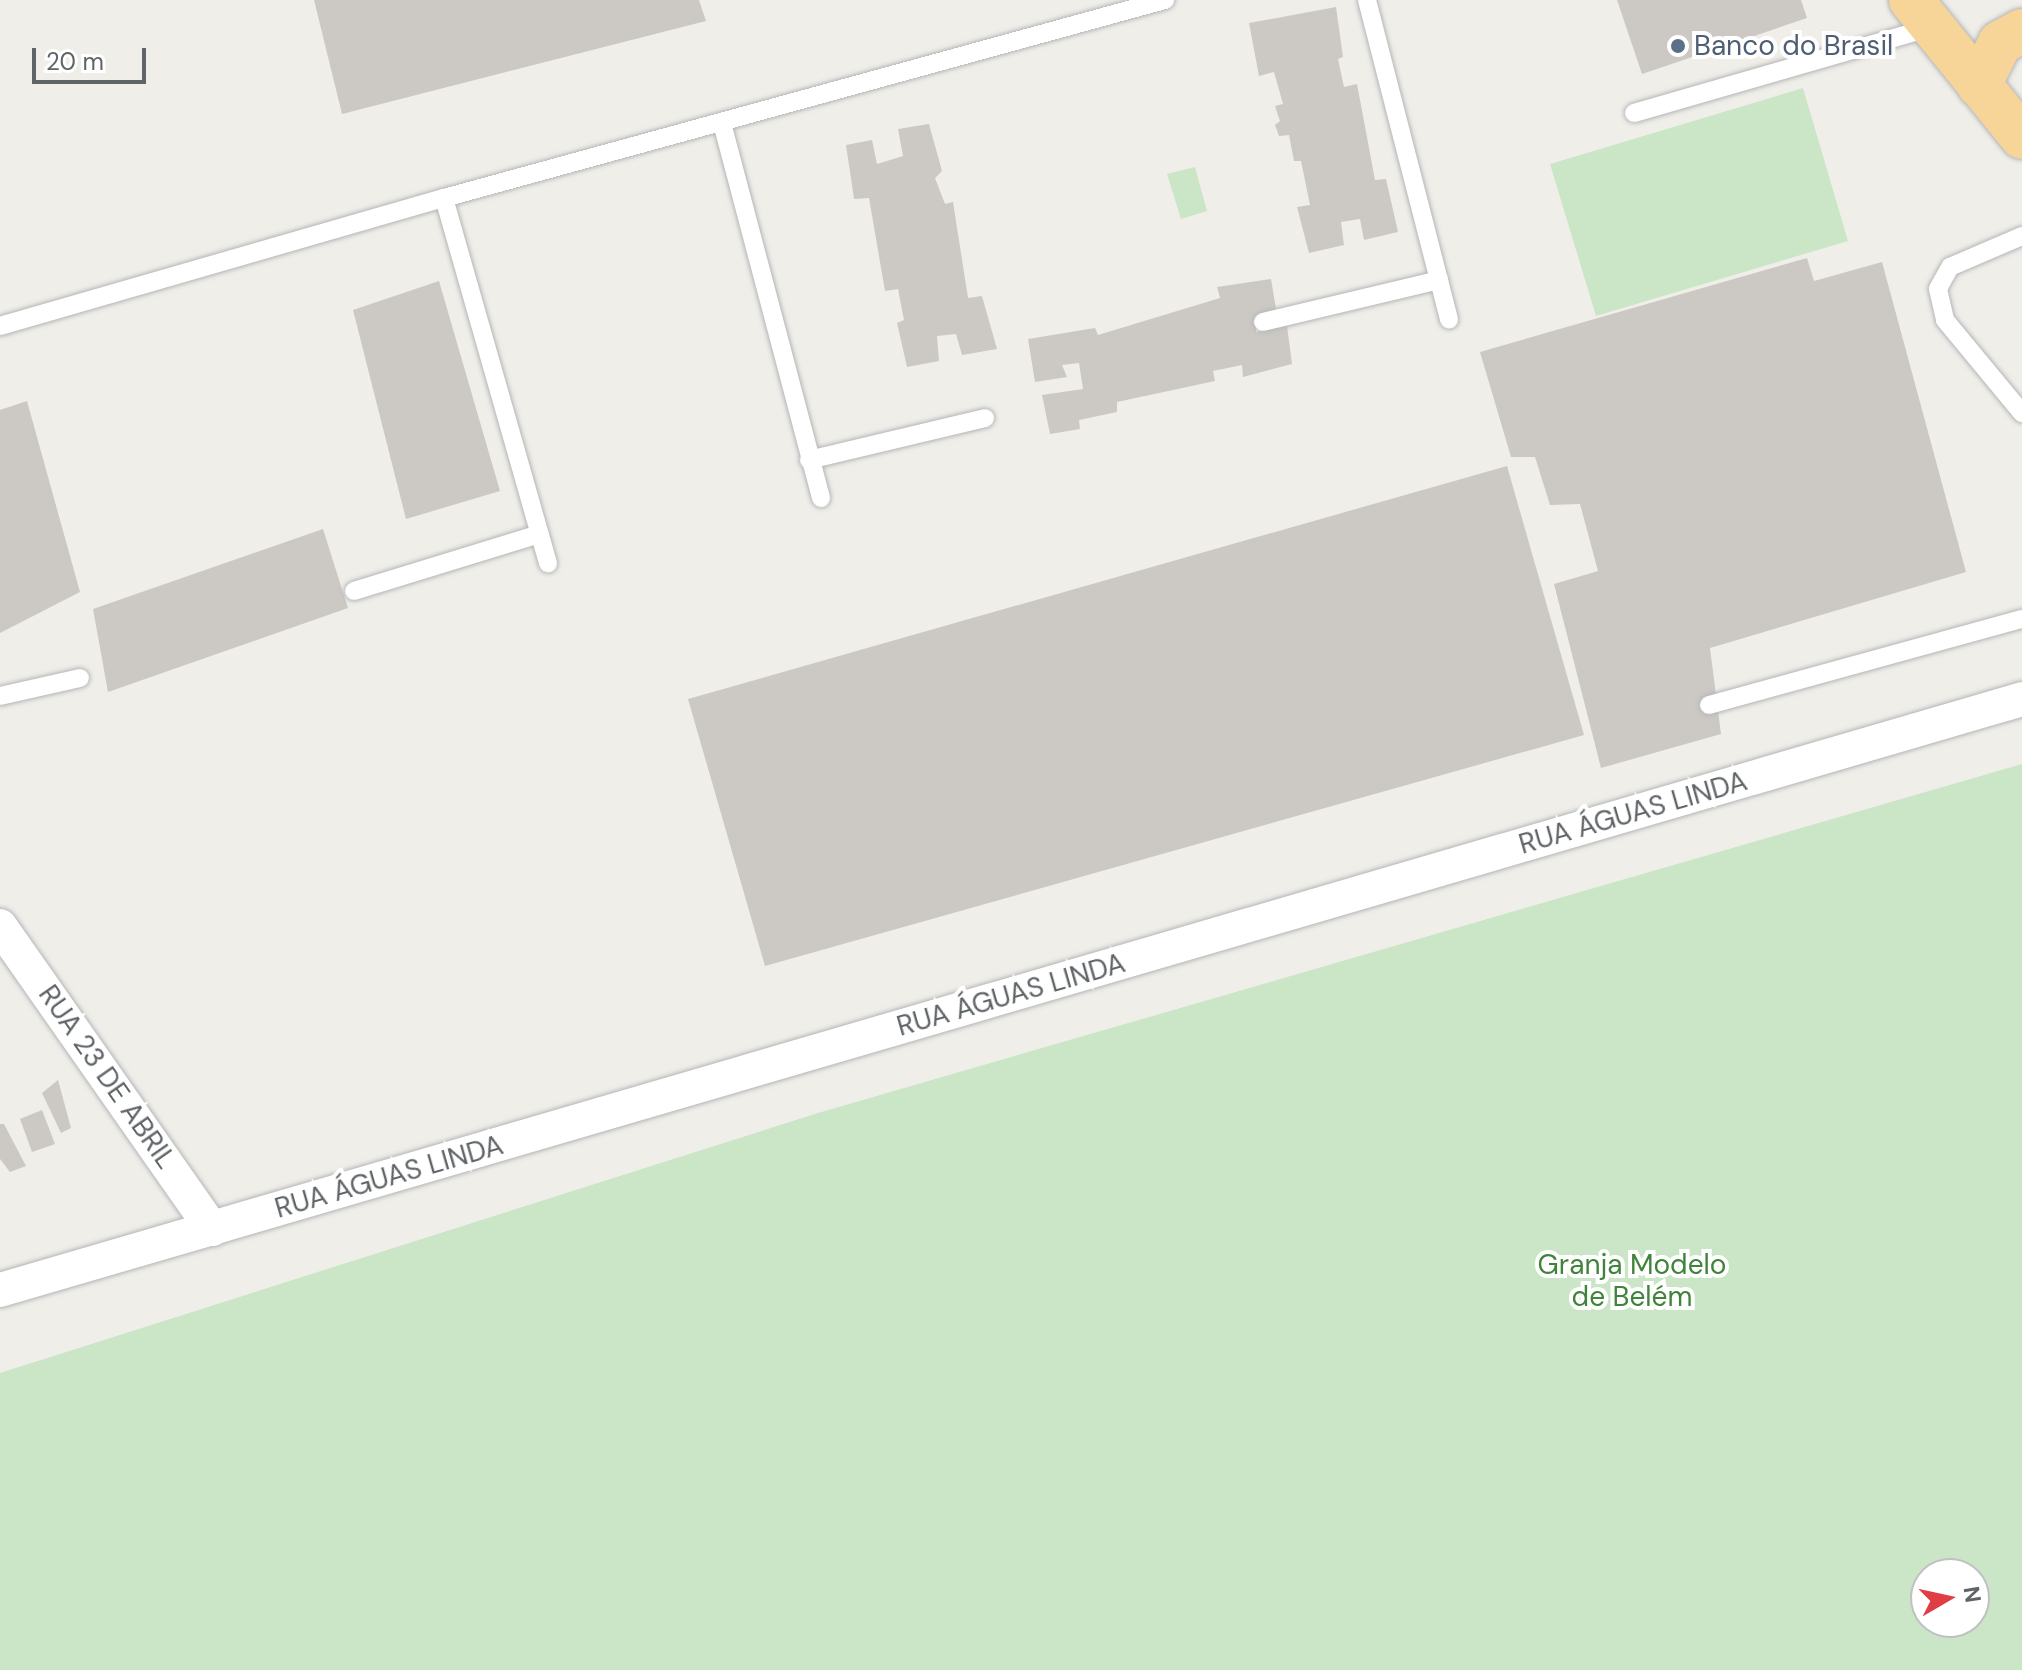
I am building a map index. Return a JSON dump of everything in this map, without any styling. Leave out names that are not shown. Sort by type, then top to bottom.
[{"type":"highway","points":[[1921,13],[2022,137]]},
{"type":"highway","points":[[1979,85],[2000,43],[2022,31]]},
{"type":"street","name":"RUA ÁGUAS LINDA","points":[[0,1290],[2022,699]]},
{"type":"street","name":"RUA 23 DE ABRIL","points":[[0,926],[212,1229]]},
{"type":"lane","points":[[0,326],[444,198],[1165,0]]},
{"type":"lane","points":[[1367,0],[1449,320]]},
{"type":"lane","points":[[1634,113],[1921,13]]},
{"type":"lane","points":[[722,123],[821,498]]},
{"type":"lane","points":[[444,198],[548,563]]},
{"type":"lane","points":[[2022,236],[1950,267],[1938,289],[1945,320],[2022,413]]},
{"type":"lane","points":[[1263,322],[1439,280]]},
{"type":"lane","points":[[809,460],[985,418]]},
{"type":"lane","points":[[354,591],[539,534]]},
{"type":"lane","points":[[1709,705],[2022,619]]},
{"type":"lane","points":[[0,696],[80,678]]},
{"type":"green space","points":[[1803,88],[1848,241],[1596,316],[1550,164]]},
{"type":"green space","points":[[1195,167],[1207,211],[1181,219],[1167,174]]},
{"type":"green space","name":"Granja Modelo de Belém","points":[[2022,764],[2022,1670],[0,1670],[0,1373],[818,1113]]},
{"type":"building","points":[[314,0],[699,0],[706,21],[342,114]]},
{"type":"building","name":"Banco do Brasil","points":[[1617,0],[1801,0],[1807,18],[1642,74]]},
{"type":"building","points":[[1336,7],[1343,57],[1338,59],[1344,87],[1357,84],[1375,180],[1386,179],[1398,232],[1364,240],[1360,219],[1341,222],[1344,245],[1309,253],[1297,207],[1310,205],[1301,161],[1294,161],[1289,135],[1279,136],[1275,125],[1280,121],[1275,106],[1283,104],[1274,72],[1259,76],[1249,23]]},
{"type":"building","points":[[929,124],[942,171],[935,178],[945,204],[953,202],[968,298],[982,296],[997,349],[962,355],[956,334],[937,336],[939,361],[907,367],[897,323],[904,320],[898,289],[885,291],[869,198],[854,199],[846,145],[872,140],[877,164],[903,156],[898,129]]},
{"type":"building","points":[[1807,258],[1814,281],[1882,262],[1966,572],[1710,648],[1721,734],[1601,768],[1554,584],[1598,571],[1580,504],[1550,505],[1535,457],[1511,457],[1480,352]]},
{"type":"building","points":[[1271,279],[1276,309],[1257,315],[1256,332],[1287,326],[1292,364],[1243,377],[1242,365],[1213,371],[1215,381],[1117,402],[1117,412],[1079,420],[1080,429],[1050,434],[1042,395],[1083,389],[1079,363],[1062,365],[1067,377],[1035,382],[1028,339],[1095,328],[1098,335],[1220,298],[1217,287]]},
{"type":"building","points":[[439,281],[500,491],[406,519],[353,310]]},
{"type":"building","points":[[27,401],[80,592],[0,633],[0,410]]},
{"type":"building","points":[[1507,466],[1584,735],[765,966],[688,699]]},
{"type":"building","points":[[323,529],[348,608],[108,692],[93,609]]},
{"type":"building","points":[[58,1080],[71,1128],[61,1133],[42,1093]]},
{"type":"building","points":[[42,1110],[55,1144],[32,1152],[20,1119]]},
{"type":"building","points":[[0,1124],[4,1124],[26,1166],[10,1172],[0,1159]]},
{"type":"place","name":"Banco do Brasil","points":[[1678,46]]}]
